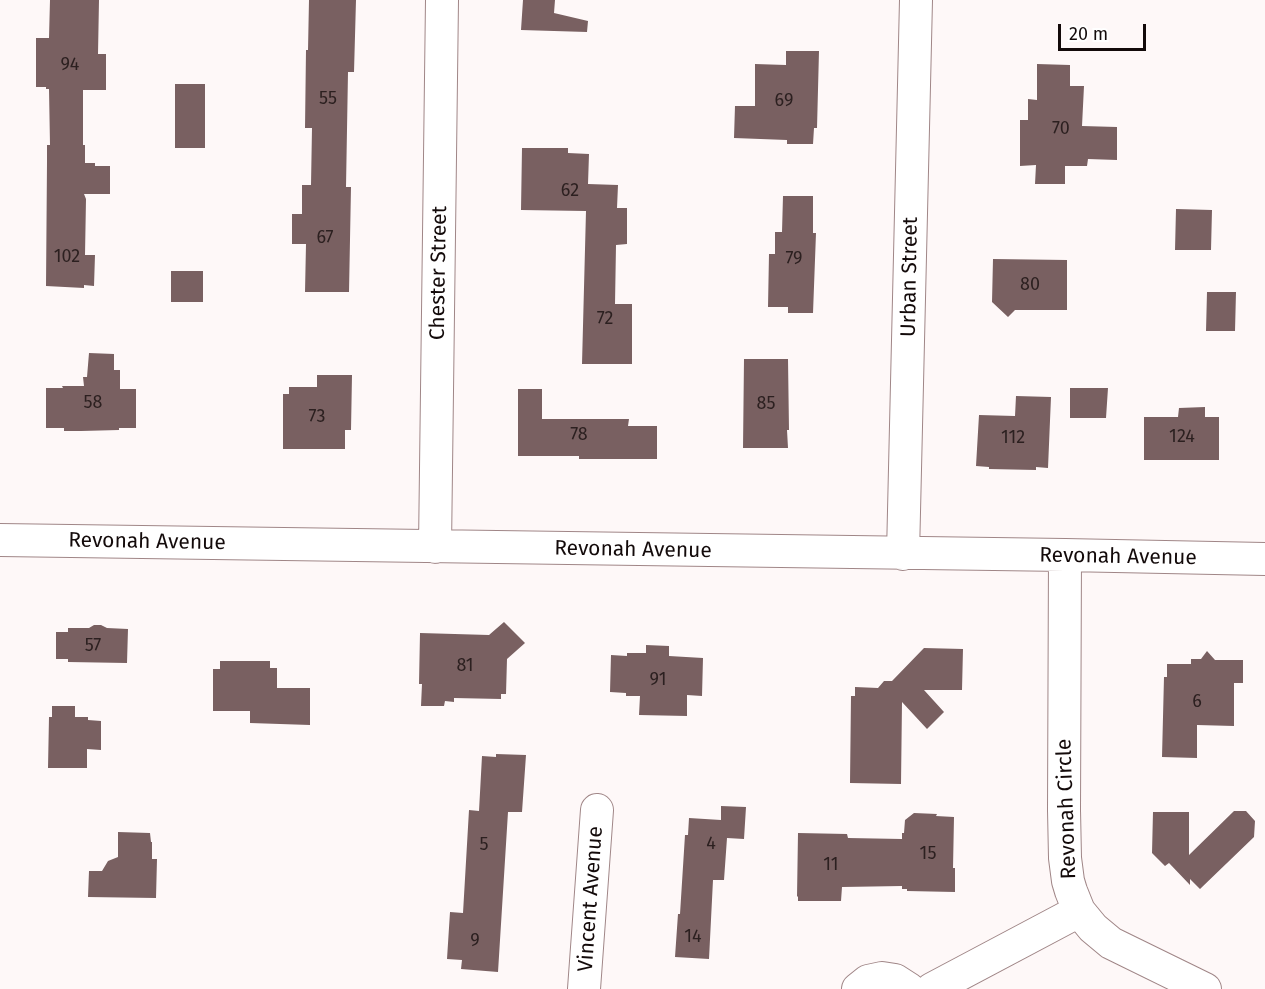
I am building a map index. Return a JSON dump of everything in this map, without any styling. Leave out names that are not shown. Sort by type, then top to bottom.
[{"type":"street","name":"Chester Street","points":[[435,547],[442,0]]},
{"type":"street","name":"Urban Street","points":[[903,554],[916,0]]},
{"type":"street","name":"Revonah Avenue","points":[[0,540],[1065,555],[1265,560]]},
{"type":"street","name":"Revonah Circle","points":[[1065,555],[1064,777],[1065,858],[1068,881],[1079,910],[1093,928],[1111,943],[1205,989]]},
{"type":"street","name":"Vincent Avenue","points":[[584,989],[597,810]]},
{"type":"street","points":[[932,989],[1079,910]]},
{"type":"street","points":[[858,989],[868,981],[882,978],[895,980],[909,989]]},
{"type":"building","points":[[50,0],[99,0],[98,54],[106,54],[106,90],[83,90],[85,163],[110,166],[110,194],[84,194],[86,199],[85,255],[95,255],[94,286],[84,285],[84,288],[46,286],[47,145],[50,145],[49,89],[36,87],[36,38],[49,38]]},
{"type":"building","points":[[309,0],[356,0],[354,72],[348,72],[346,187],[351,187],[349,292],[305,292],[306,244],[292,244],[292,214],[302,214],[302,185],[311,185],[312,128],[305,128]]},
{"type":"building","points":[[523,0],[555,0],[554,13],[588,21],[587,32],[521,30]]},
{"type":"building","points":[[786,51],[819,51],[817,128],[814,128],[813,144],[787,144],[787,140],[734,138],[735,106],[755,106],[755,64],[786,65]]},
{"type":"building","points":[[1037,64],[1070,65],[1070,86],[1084,86],[1082,126],[1117,127],[1117,160],[1088,159],[1087,166],[1065,166],[1065,184],[1035,184],[1036,165],[1020,166],[1020,120],[1028,120],[1028,99],[1037,100]]},
{"type":"building","points":[[175,84],[205,84],[205,148],[175,148]]},
{"type":"building","points":[[522,148],[568,148],[568,153],[589,154],[588,184],[618,185],[617,208],[627,208],[627,244],[616,245],[615,304],[632,304],[632,364],[582,364],[586,211],[521,210]]},
{"type":"building","points":[[783,196],[813,196],[813,233],[816,233],[813,313],[788,313],[788,307],[768,307],[769,254],[775,254],[775,232],[782,232]]},
{"type":"building","points":[[1176,209],[1212,210],[1211,250],[1175,250]]},
{"type":"building","points":[[993,259],[1067,260],[1067,310],[1015,310],[1008,317],[992,302]]},
{"type":"building","points":[[171,271],[203,271],[203,302],[171,302]]},
{"type":"building","points":[[1207,292],[1236,292],[1235,331],[1206,331]]},
{"type":"building","points":[[89,353],[114,354],[114,370],[120,370],[120,389],[136,389],[136,428],[64,431],[64,428],[46,428],[46,388],[84,386],[83,377],[87,377]]},
{"type":"building","points":[[744,359],[788,359],[788,448],[743,448]]},
{"type":"building","points":[[317,375],[352,375],[351,430],[345,430],[345,449],[283,449],[283,394],[289,394],[289,387],[317,387]]},
{"type":"building","points":[[1070,388],[1108,388],[1106,418],[1070,418]]},
{"type":"building","points":[[518,389],[542,389],[542,419],[629,419],[628,426],[657,426],[657,459],[518,456]]},
{"type":"building","points":[[1016,396],[1051,397],[1048,468],[989,469],[989,467],[976,466],[979,415],[1015,416]]},
{"type":"building","points":[[1205,407],[1205,417],[1219,417],[1219,460],[1144,460],[1144,417],[1178,417],[1179,408]]},
{"type":"building","points":[[504,622],[525,643],[507,659],[506,694],[501,694],[501,699],[454,698],[454,702],[445,701],[444,706],[421,706],[420,633],[489,635]]},
{"type":"building","points":[[94,625],[128,629],[127,663],[68,662],[68,659],[56,659],[56,632],[68,632],[68,628],[89,628]]},
{"type":"building","points":[[646,645],[669,646],[669,656],[703,658],[702,696],[687,695],[687,716],[639,715],[640,696],[626,696],[626,693],[610,692],[611,655],[627,656],[627,653],[646,653]]},
{"type":"building","points":[[924,648],[963,649],[962,690],[924,690],[944,712],[927,729],[902,702],[901,784],[850,783],[851,696],[855,696],[855,687],[878,688],[884,681],[892,681]]},
{"type":"building","points":[[1207,651],[1215,660],[1243,660],[1243,683],[1234,683],[1234,726],[1197,725],[1197,758],[1162,757],[1164,677],[1167,677],[1167,664],[1191,664],[1191,659],[1201,659]]},
{"type":"building","points":[[220,661],[270,661],[270,668],[277,668],[277,688],[310,688],[310,725],[250,723],[250,711],[213,711],[213,669],[220,669]]},
{"type":"building","points":[[52,706],[75,706],[75,717],[88,717],[88,720],[101,721],[101,750],[87,749],[87,768],[48,768],[49,717],[52,717]]},
{"type":"building","points":[[496,754],[526,755],[522,812],[508,812],[498,972],[461,969],[462,960],[447,959],[450,912],[463,913],[469,810],[479,811],[482,756],[496,757]]},
{"type":"building","points":[[721,806],[746,807],[744,839],[727,838],[724,880],[713,880],[709,959],[675,957],[685,835],[688,835],[689,818],[721,820]]},
{"type":"building","points":[[1234,811],[1246,811],[1255,821],[1254,837],[1200,889],[1190,879],[1190,885],[1169,863],[1165,866],[1152,853],[1153,812],[1189,812],[1189,855]]},
{"type":"building","points":[[914,813],[954,817],[955,892],[907,891],[907,889],[902,889],[902,886],[842,887],[841,901],[798,901],[798,833],[847,834],[848,838],[902,839],[905,820]]},
{"type":"building","points":[[118,832],[150,833],[152,859],[157,859],[156,898],[88,897],[89,871],[102,871],[108,861],[118,857]]}]
